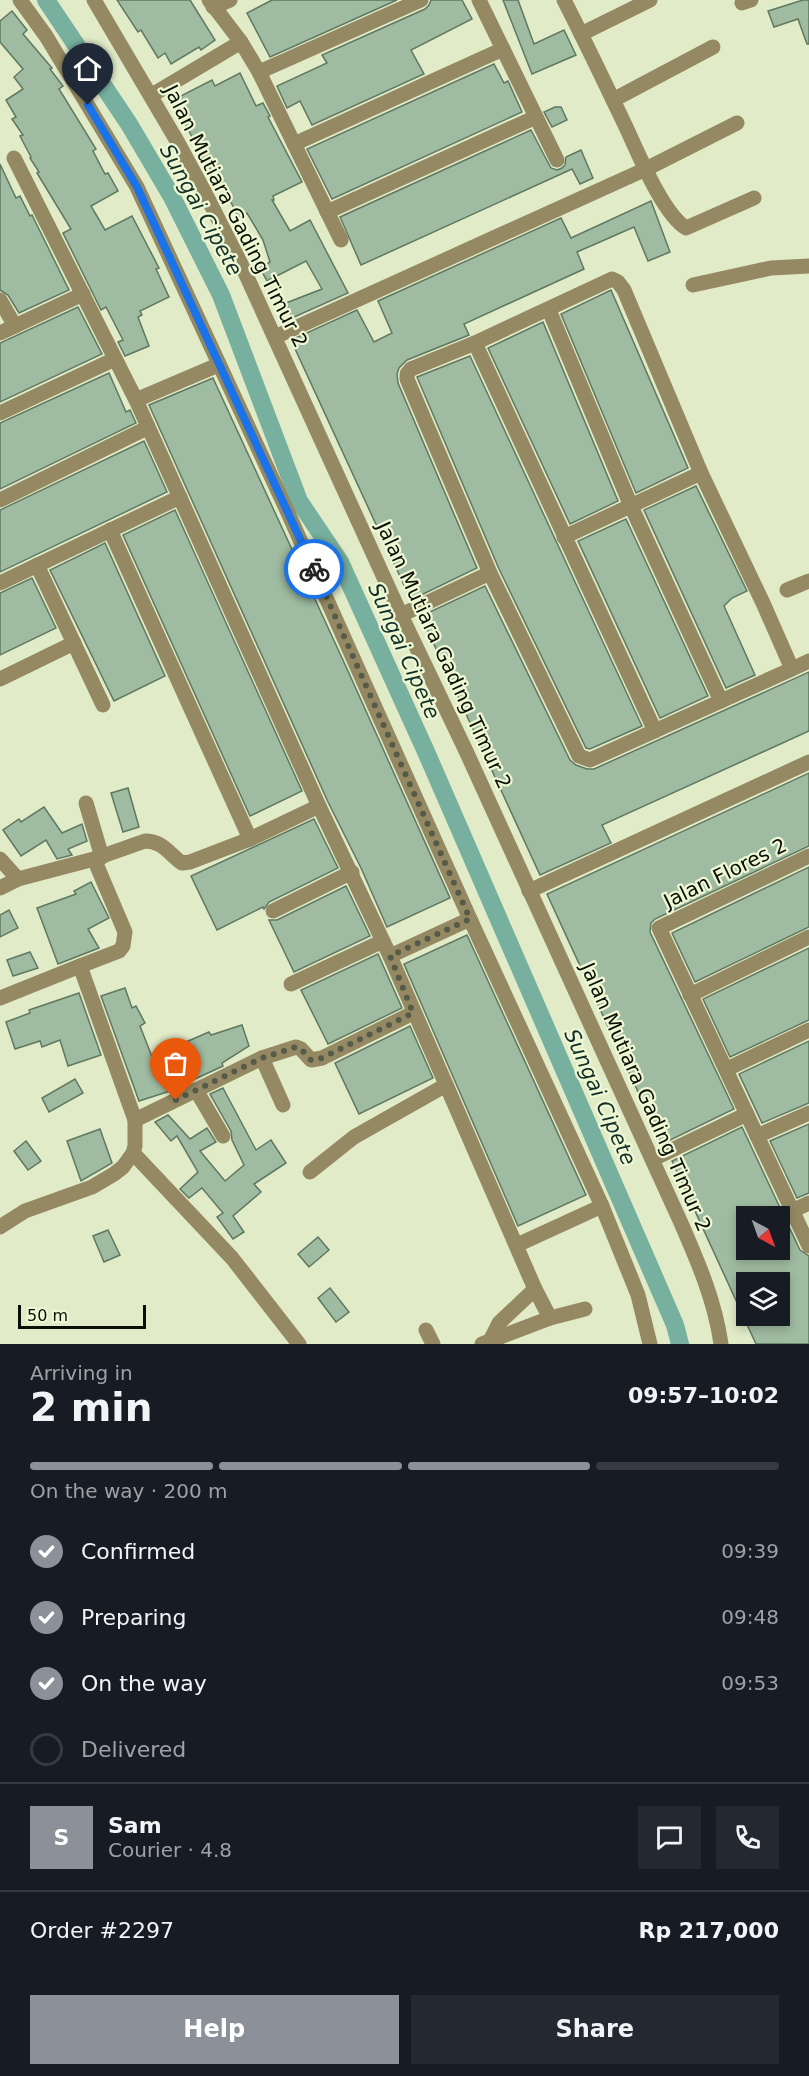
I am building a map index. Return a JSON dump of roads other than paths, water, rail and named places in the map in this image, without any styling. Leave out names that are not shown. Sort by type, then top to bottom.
[{"type":"street","points":[[20,0],[46,36],[137,187],[347,642],[470,919],[602,1206],[638,1295],[650,1344]]},
{"type":"street","name":"Jalan Mutiara Gading Timur 2","points":[[94,0],[152,95],[203,189],[275,337],[653,1159],[706,1280],[721,1344]]},
{"type":"street","points":[[230,0],[211,4],[241,42],[259,72],[340,240]]},
{"type":"street","points":[[259,72],[421,0]]},
{"type":"street","points":[[479,0],[557,159]]},
{"type":"street","points":[[564,0],[646,169],[672,215],[686,228],[754,198]]},
{"type":"street","points":[[581,34],[650,0]]},
{"type":"street","points":[[152,95],[241,42]]},
{"type":"street","points":[[613,99],[713,47]]},
{"type":"street","points":[[294,144],[503,49]]},
{"type":"street","points":[[327,212],[536,117]]},
{"type":"street","points":[[275,337],[646,169],[738,123]]},
{"type":"street","points":[[14,158],[136,400],[319,806],[390,956],[413,1013],[535,1289],[550,1318]]},
{"type":"street","points":[[693,285],[771,268],[809,266]]},
{"type":"street","points":[[792,669],[701,473],[624,290],[618,282],[612,279],[476,343],[411,369],[407,374],[407,379],[490,573],[579,756],[590,760],[655,731],[792,669],[809,661]]},
{"type":"street","points":[[0,333],[83,294]]},
{"type":"street","points":[[0,300],[15,326]]},
{"type":"street","points":[[549,310],[631,506],[721,701]]},
{"type":"street","points":[[476,343],[655,731]]},
{"type":"street","points":[[0,413],[115,359]]},
{"type":"street","points":[[136,400],[218,365]]},
{"type":"street","points":[[0,500],[147,428]]},
{"type":"street","points":[[564,537],[701,473]]},
{"type":"street","points":[[0,583],[180,497]]},
{"type":"street","points":[[110,530],[250,839]]},
{"type":"street","points":[[38,565],[104,705]]},
{"type":"street","points":[[401,615],[490,573]]},
{"type":"street","points":[[787,590],[809,581]]},
{"type":"street","points":[[0,679],[74,643]]},
{"type":"street","points":[[529,891],[809,762]]},
{"type":"street","points":[[0,998],[118,951],[124,940],[125,932],[98,858],[86,803]]},
{"type":"street","points":[[0,888],[18,879],[98,858],[145,841],[153,841],[162,845],[182,863],[190,862],[250,839],[319,806]]},
{"type":"street","name":"Jalan Flores 2","points":[[690,995],[659,928],[809,856]]},
{"type":"street","points":[[0,859],[18,879]]},
{"type":"street","points":[[273,911],[352,872]]},
{"type":"street","points":[[390,956],[470,919]]},
{"type":"street","points":[[809,937],[690,995],[809,1246]]},
{"type":"street","points":[[291,984],[383,941]]},
{"type":"street","points":[[0,1227],[26,1211],[92,1187],[123,1167],[133,1153],[135,1120],[80,966]]},
{"type":"street","points":[[135,1120],[262,1058],[296,1047],[311,1060],[322,1058],[413,1013]]},
{"type":"street","points":[[727,1069],[809,1030]]},
{"type":"street","points":[[262,1058],[283,1105]]},
{"type":"street","points":[[310,1172],[354,1137],[446,1085]]},
{"type":"street","points":[[196,1090],[223,1136]]},
{"type":"street","points":[[757,1136],[809,1113]]},
{"type":"street","points":[[653,1159],[747,1114]]},
{"type":"street","points":[[133,1153],[232,1258],[299,1344]]},
{"type":"street","points":[[792,1211],[809,1203]]},
{"type":"street","points":[[517,1245],[602,1206]]},
{"type":"street","points":[[486,1342],[500,1323],[535,1289]]},
{"type":"street","points":[[486,1342],[550,1318],[585,1309]]},
{"type":"waterway","name":"Sungai Cipete","points":[[46,0],[129,124],[172,197],[221,295],[299,501],[340,562],[427,754],[675,1325],[680,1344]]}]
